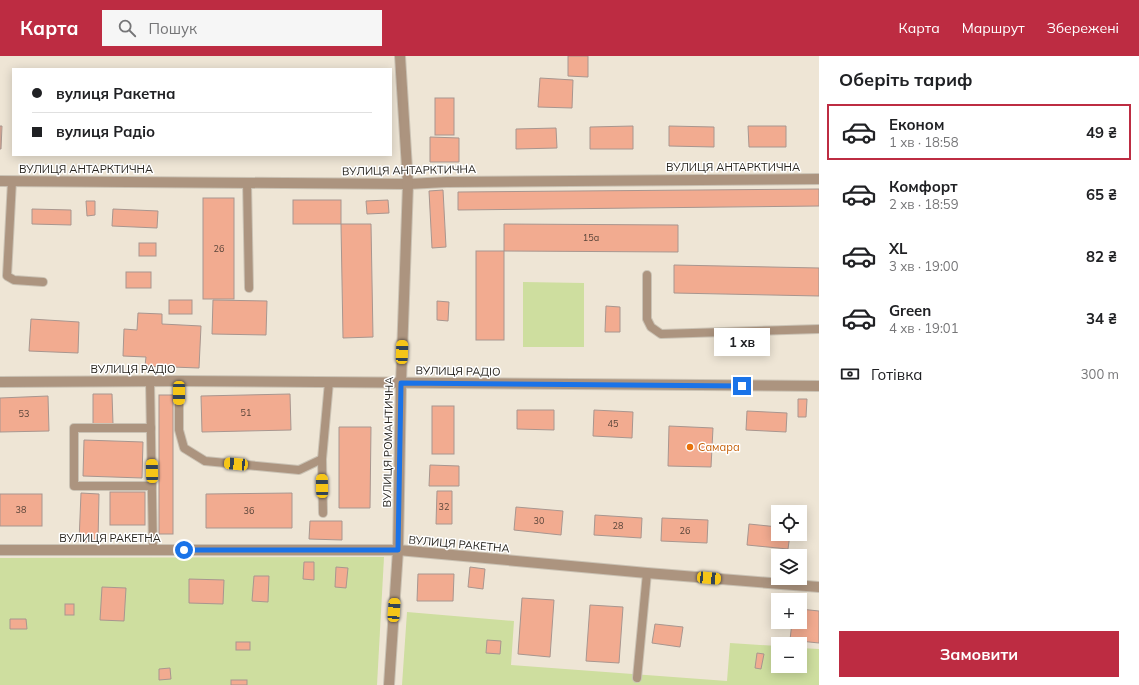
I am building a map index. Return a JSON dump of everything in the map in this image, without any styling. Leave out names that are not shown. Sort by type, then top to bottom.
[{"type":"street","name":"ВУЛИЦЯ РОМАНТИЧНА","points":[[389,685],[398,550],[401,383],[408,184],[400,56]]},
{"type":"street","name":"ВУЛИЦЯ АНТАРКТИЧНА","points":[[0,181],[408,184],[462,181],[819,179]]},
{"type":"street","name":"ВУЛИЦЯ РАДІО","points":[[0,382],[179,381],[819,386]]},
{"type":"street","name":"ВУЛИЦЯ РАКЕТНА","points":[[0,550],[398,550],[819,587]]},
{"type":"lane","points":[[12,181],[7,276],[14,280],[43,282]]},
{"type":"lane","points":[[247,182],[249,288]]},
{"type":"lane","points":[[647,274],[647,319],[651,327],[661,334],[819,329]]},
{"type":"lane","points":[[150,381],[153,550]]},
{"type":"lane","points":[[179,381],[179,430],[184,448],[205,461],[299,470],[322,459]]},
{"type":"lane","points":[[323,514],[322,459],[329,382]]},
{"type":"lane","points":[[151,428],[74,428],[74,486],[152,486]]},
{"type":"lane","points":[[637,678],[647,573]]},
{"type":"green space","points":[[523,282],[584,283],[584,347],[523,347]]},
{"type":"green space","points":[[384,557],[377,685],[0,685],[0,558]]},
{"type":"green space","points":[[407,612],[514,621],[511,665],[727,681],[730,643],[771,646],[771,673],[807,673],[807,648],[819,649],[819,685],[402,685]]},
{"type":"building","points":[[568,56],[588,56],[588,77],[568,76]]},
{"type":"building","points":[[540,78],[573,80],[572,108],[538,107]]},
{"type":"building","points":[[435,98],[454,98],[454,135],[435,135]]},
{"type":"building","points":[[0,126],[2,126],[1,149],[0,149]]},
{"type":"building","points":[[633,126],[633,149],[590,149],[590,127]]},
{"type":"building","points":[[669,126],[714,127],[714,147],[669,146]]},
{"type":"building","points":[[748,126],[786,126],[786,147],[749,147]]},
{"type":"building","points":[[556,128],[557,148],[516,149],[516,129]]},
{"type":"building","points":[[430,137],[459,138],[459,162],[430,162]]},
{"type":"building","points":[[819,189],[819,206],[458,210],[458,192]]},
{"type":"building","points":[[443,190],[446,247],[432,248],[429,191]]},
{"type":"building","points":[[203,198],[234,198],[234,299],[203,299]]},
{"type":"building","points":[[293,200],[341,200],[341,224],[293,224]]},
{"type":"building","points":[[388,200],[389,213],[367,214],[366,201]]},
{"type":"building","points":[[86,201],[95,201],[95,215],[87,216]]},
{"type":"building","points":[[32,209],[71,210],[71,225],[32,224]]},
{"type":"building","points":[[113,209],[158,211],[157,228],[112,226]]},
{"type":"building","points":[[341,224],[371,224],[373,337],[343,338]]},
{"type":"building","points":[[504,224],[678,225],[678,252],[504,251]]},
{"type":"building","points":[[139,243],[156,243],[156,256],[139,256]]},
{"type":"building","points":[[476,251],[504,251],[504,340],[476,340]]},
{"type":"building","points":[[674,265],[819,268],[819,296],[674,293]]},
{"type":"building","points":[[126,272],[151,272],[151,288],[126,288]]},
{"type":"building","points":[[169,300],[192,300],[192,314],[169,314]]},
{"type":"building","points":[[213,300],[267,301],[266,335],[212,334]]},
{"type":"building","points":[[437,301],[449,302],[448,321],[437,320]]},
{"type":"building","points":[[606,306],[620,307],[620,332],[605,332]]},
{"type":"building","points":[[138,313],[162,314],[162,324],[201,326],[199,368],[145,366],[146,357],[123,356],[124,329],[137,330]]},
{"type":"building","points":[[31,319],[79,322],[78,353],[29,351]]},
{"type":"building","points":[[93,394],[112,394],[113,424],[93,424]]},
{"type":"building","points":[[290,394],[291,430],[202,432],[201,396]]},
{"type":"building","points":[[159,395],[173,395],[173,534],[159,534]]},
{"type":"building","points":[[48,396],[49,431],[0,432],[0,398]]},
{"type":"building","points":[[798,399],[807,399],[806,417],[798,417]]},
{"type":"building","points":[[432,406],[454,406],[454,454],[432,454]]},
{"type":"building","points":[[517,410],[554,410],[554,430],[517,429]]},
{"type":"building","points":[[594,410],[633,412],[632,438],[593,436]]},
{"type":"building","points":[[747,411],[787,413],[786,432],[746,430]]},
{"type":"building","name":"Самара","points":[[669,426],[713,428],[711,467],[668,466]]},
{"type":"building","points":[[339,427],[371,427],[370,508],[339,508]]},
{"type":"building","points":[[84,440],[143,442],[142,478],[83,476]]},
{"type":"building","points":[[430,465],[459,466],[459,486],[429,486]]},
{"type":"building","points":[[437,491],[452,491],[452,524],[436,524]]},
{"type":"building","points":[[110,492],[145,492],[145,525],[110,525]]},
{"type":"building","points":[[81,493],[99,494],[98,542],[79,542]]},
{"type":"building","points":[[292,493],[292,528],[206,528],[206,494]]},
{"type":"building","points":[[0,494],[42,494],[42,526],[0,526]]},
{"type":"building","points":[[516,507],[563,511],[561,535],[514,530]]},
{"type":"building","points":[[595,515],[642,518],[641,538],[594,535]]},
{"type":"building","points":[[662,518],[708,520],[707,543],[661,541]]},
{"type":"building","points":[[310,521],[342,521],[342,540],[309,539]]},
{"type":"building","points":[[749,524],[771,526],[771,541],[789,541],[788,549],[747,545]]},
{"type":"building","points":[[304,562],[314,562],[314,580],[303,579]]},
{"type":"building","points":[[336,567],[348,568],[346,588],[335,587]]},
{"type":"building","points":[[470,567],[485,569],[483,589],[468,587]]},
{"type":"building","points":[[418,574],[454,574],[453,601],[417,601]]},
{"type":"building","points":[[254,576],[269,576],[268,602],[252,601]]},
{"type":"building","points":[[189,579],[224,580],[223,604],[189,603]]},
{"type":"building","points":[[102,587],[126,588],[124,621],[100,620]]},
{"type":"building","points":[[522,598],[554,600],[550,657],[518,654]]},
{"type":"building","points":[[65,604],[74,604],[74,615],[65,615]]},
{"type":"building","points":[[590,605],[623,607],[619,663],[586,661]]},
{"type":"building","points":[[807,610],[819,611],[819,643],[807,642],[807,637],[790,637],[791,629],[807,629]]},
{"type":"building","points":[[10,619],[26,619],[27,629],[10,629]]},
{"type":"building","points":[[655,624],[683,627],[680,647],[652,643]]},
{"type":"building","points":[[487,640],[501,641],[500,654],[486,653]]},
{"type":"building","points":[[236,642],[250,642],[250,650],[236,650]]},
{"type":"building","points":[[757,653],[764,654],[761,669],[755,668]]},
{"type":"building","points":[[170,668],[171,679],[159,680],[159,669]]},
{"type":"building","points":[[231,680],[247,680],[247,685],[231,685]]},
{"type":"place","name":"Самара","points":[[690,447]]},
{"type":"route","points":[[184,550],[398,550],[401,383],[742,386]]}]
